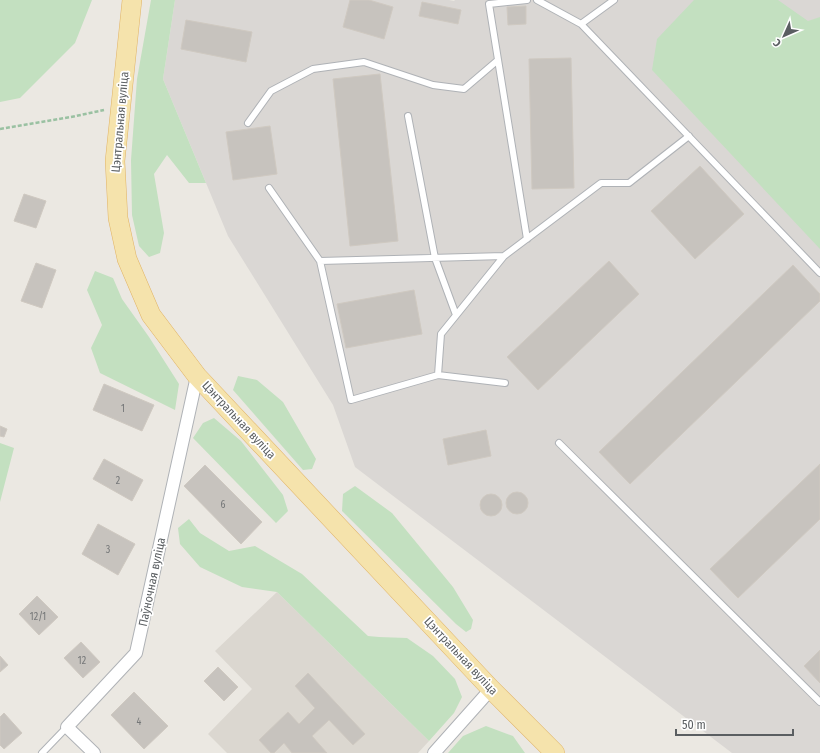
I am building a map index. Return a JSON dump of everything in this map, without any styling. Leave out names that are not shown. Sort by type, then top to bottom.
[{"type":"main road","name":"Цэнтральная вуліца","points":[[132,0],[115,161],[118,218],[127,259],[151,315],[197,376],[491,689],[555,753]]},
{"type":"street","name":"Паўночная вуліца","points":[[67,726],[136,653],[197,376]]},
{"type":"street","points":[[434,753],[491,689]]},
{"type":"street","points":[[67,726],[94,753]]},
{"type":"lane","points":[[527,0],[489,2],[527,239]]},
{"type":"lane","points":[[537,0],[581,24],[820,273]]},
{"type":"lane","points":[[581,24],[614,0]]},
{"type":"lane","points":[[248,123],[271,91],[313,69],[364,62],[433,85],[464,89],[498,60]]},
{"type":"lane","points":[[408,116],[435,258],[456,315]]},
{"type":"lane","points":[[438,375],[441,334],[504,256],[601,183],[629,183],[689,136]]},
{"type":"lane","points":[[269,188],[320,262],[351,400],[438,375],[505,383]]},
{"type":"lane","points":[[320,262],[504,256]]},
{"type":"lane","points":[[559,443],[820,702]]},
{"type":"lane","points":[[42,753],[67,726]]},
{"type":"path","points":[[0,129],[120,107]]},
{"type":"shaded area","points":[[175,0],[820,0],[820,753],[732,753],[355,467],[333,405],[228,236],[163,79]]},
{"type":"shaded area","points":[[277,592],[429,741],[418,753],[227,753],[208,734],[252,689],[215,651]]},
{"type":"green space","points":[[0,0],[92,0],[75,43],[20,98],[0,102]]},
{"type":"green space","points":[[151,0],[175,0],[163,79],[206,183],[189,183],[167,155],[154,174],[164,233],[160,253],[149,257],[139,246],[132,215],[131,160],[137,79]]},
{"type":"green space","points":[[694,0],[778,0],[808,21],[820,17],[820,249],[652,70],[657,39]]},
{"type":"green space","points":[[95,271],[113,278],[122,299],[149,337],[179,384],[175,410],[100,373],[91,348],[102,325],[87,290]]},
{"type":"green space","points":[[238,376],[257,380],[283,402],[316,459],[312,469],[303,470],[233,390]]},
{"type":"green space","points":[[214,418],[241,441],[283,495],[288,511],[276,523],[193,438],[203,423]]},
{"type":"green space","points":[[0,443],[14,448],[0,502]]},
{"type":"green space","points":[[355,486],[392,513],[453,587],[473,620],[471,629],[466,632],[456,624],[342,511],[343,494]]},
{"type":"green space","points":[[189,519],[200,533],[229,551],[255,546],[302,574],[368,636],[407,638],[433,656],[455,679],[462,697],[454,713],[429,741],[277,592],[242,587],[200,567],[180,544],[178,528]]},
{"type":"green space","points":[[486,726],[513,736],[525,753],[448,753],[463,736]]},
{"type":"building","points":[[350,0],[369,0],[393,7],[384,39],[343,27]]},
{"type":"building","points":[[422,2],[461,10],[458,24],[419,16]]},
{"type":"building","points":[[526,6],[526,24],[508,25],[507,7]]},
{"type":"building","points":[[186,20],[252,32],[246,62],[181,49]]},
{"type":"building","points":[[571,58],[574,188],[532,189],[529,59]]},
{"type":"building","points":[[380,74],[398,241],[350,246],[333,79]]},
{"type":"building","points":[[270,126],[277,174],[233,180],[226,132]]},
{"type":"building","points":[[700,166],[744,214],[695,259],[651,211]]},
{"type":"building","points":[[24,194],[46,201],[36,228],[14,221]]},
{"type":"building","points":[[609,261],[639,294],[538,390],[507,357]]},
{"type":"building","points":[[36,263],[56,270],[42,308],[21,301]]},
{"type":"building","points":[[793,265],[820,294],[820,301],[630,484],[599,452]]},
{"type":"building","points":[[414,290],[422,334],[346,348],[337,304]]},
{"type":"building","points":[[104,384],[154,405],[142,431],[93,410]]},
{"type":"building","points":[[0,426],[7,429],[4,437],[0,436]]},
{"type":"building","points":[[486,430],[491,456],[448,465],[443,439]]},
{"type":"building","points":[[104,459],[143,480],[132,501],[93,479]]},
{"type":"building","points":[[820,464],[820,519],[738,598],[710,569]]},
{"type":"building","points":[[205,465],[262,522],[241,544],[184,486]]},
{"type":"building","points":[[517,492],[525,495],[528,503],[525,511],[517,514],[509,511],[506,503],[509,495]]},
{"type":"building","points":[[491,494],[499,497],[502,505],[499,513],[491,516],[483,513],[480,505],[483,497]]},
{"type":"building","points":[[98,524],[135,544],[118,575],[82,554]]},
{"type":"building","points":[[37,596],[58,617],[39,635],[19,614]]},
{"type":"building","points":[[81,642],[100,662],[83,678],[64,658]]},
{"type":"building","points":[[820,650],[820,683],[804,666]]},
{"type":"building","points":[[0,656],[8,665],[0,672]]},
{"type":"building","points":[[218,667],[238,687],[224,701],[204,681]]},
{"type":"building","points":[[308,673],[365,734],[353,745],[329,720],[312,736],[327,753],[292,753],[284,743],[274,753],[271,753],[259,740],[288,712],[299,724],[315,708],[295,686]]},
{"type":"building","points":[[134,692],[168,726],[144,749],[111,715]]},
{"type":"building","points":[[4,713],[22,733],[4,749],[0,745],[0,717]]}]
